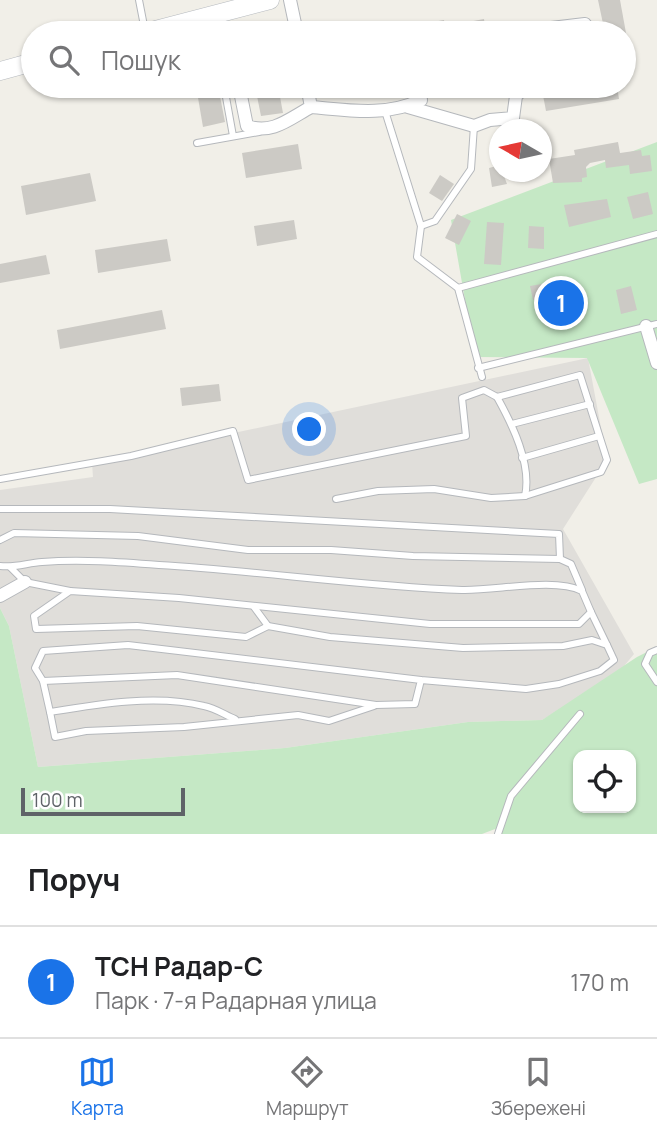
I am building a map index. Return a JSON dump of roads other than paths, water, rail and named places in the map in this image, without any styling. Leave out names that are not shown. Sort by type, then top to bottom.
[{"type":"main road","points":[[190,21],[270,0]]},
{"type":"main road","points":[[0,71],[21,65]]},
{"type":"street","points":[[290,0],[294,21]]},
{"type":"street","points":[[241,98],[247,126],[261,131],[274,129],[311,107],[374,113],[408,107],[421,98]]},
{"type":"street","points":[[309,98],[311,107]]},
{"type":"street","points":[[408,107],[474,126],[491,120],[513,118],[513,98]]},
{"type":"street","points":[[652,325],[657,363]]},
{"type":"street","points":[[0,596],[25,582]]},
{"type":"lane","points":[[139,0],[143,21]]},
{"type":"lane","points":[[226,98],[233,136]]},
{"type":"lane","points":[[385,111],[421,226],[417,257],[458,288],[482,377]]},
{"type":"lane","points":[[421,226],[435,221],[471,169],[474,126]]},
{"type":"lane","points":[[197,144],[261,131]]},
{"type":"lane","points":[[458,288],[657,234]]},
{"type":"lane","points":[[478,368],[652,325]]},
{"type":"lane","points":[[336,499],[378,491],[434,489],[491,498],[525,496],[601,472],[607,460],[580,375],[497,397]]},
{"type":"lane","points":[[0,479],[131,456],[233,431],[248,480],[466,436],[462,398],[484,390],[497,397],[512,424],[527,485],[525,496]]},
{"type":"lane","points":[[512,424],[590,404]]},
{"type":"lane","points":[[522,458],[599,436]]},
{"type":"lane","points":[[527,485],[545,489]]},
{"type":"lane","points":[[0,509],[122,510],[559,534],[560,559]]},
{"type":"lane","points":[[0,540],[14,533],[138,536],[248,550],[331,550],[413,556],[560,559],[571,564],[614,660],[600,671],[559,684],[526,689],[421,680],[128,645],[43,651],[35,668],[43,681],[55,737],[86,731],[184,727],[237,719],[298,715],[329,721],[376,705]]},
{"type":"lane","points":[[0,566],[42,562],[159,565],[330,582],[490,591],[569,584],[582,591]]},
{"type":"lane","points":[[10,567],[25,582],[70,590],[179,598],[430,624],[579,624],[591,612]]},
{"type":"lane","points":[[70,590],[34,616],[36,629],[137,626],[246,637],[268,626],[330,637],[463,648],[563,646],[592,640],[607,645]]},
{"type":"lane","points":[[254,607],[268,626]]},
{"type":"lane","points":[[657,650],[650,653],[645,664],[657,682]]},
{"type":"lane","points":[[43,681],[177,675],[376,705],[415,704],[421,680]]},
{"type":"lane","points":[[50,712],[103,704],[165,703],[204,706],[237,719]]},
{"type":"lane","points":[[498,834],[511,796],[580,714]]},
{"type":"place","name":"ТСН Радар-С","points":[[561,303]]}]
